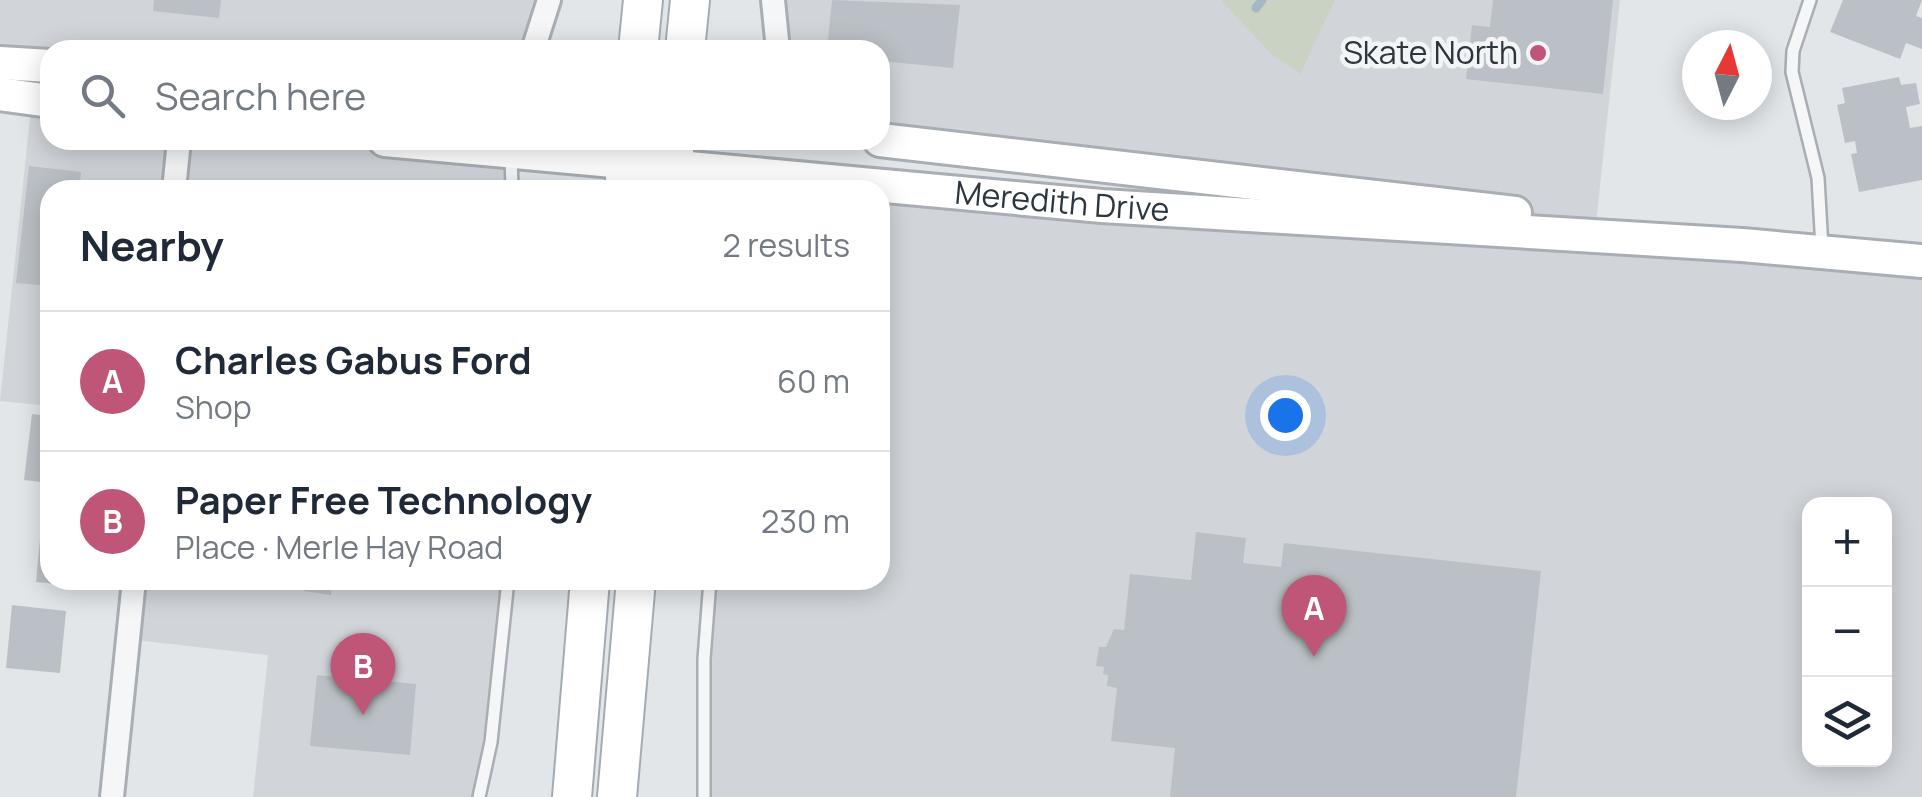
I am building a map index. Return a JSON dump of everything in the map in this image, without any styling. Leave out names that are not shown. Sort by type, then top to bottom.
[{"type":"main road","points":[[639,40],[644,0]]},
{"type":"main road","points":[[686,40],[690,0]]},
{"type":"main road","points":[[0,64],[40,66]]},
{"type":"main road","points":[[0,94],[40,100]]},
{"type":"main road","name":"Meredith Drive","points":[[890,141],[1357,192],[1742,245]]},
{"type":"main road","name":"Meredith Drive","points":[[482,150],[672,166],[750,180]]},
{"type":"main road","name":"Meredith Drive","points":[[890,192],[1742,245],[1922,261]]},
{"type":"main road","points":[[572,797],[589,590]]},
{"type":"main road","points":[[617,797],[635,590]]},
{"type":"street","points":[[536,40],[549,0]]},
{"type":"street","points":[[773,0],[777,40]]},
{"type":"street","points":[[175,180],[178,150]]},
{"type":"street","points":[[112,797],[133,590]]},
{"type":"lane","points":[[1810,0],[1793,51],[1792,72],[1818,178],[1822,252]]},
{"type":"lane","points":[[511,153],[512,180]]},
{"type":"lane","points":[[478,797],[491,742],[507,590]]},
{"type":"lane","points":[[704,797],[704,659],[709,590]]},
{"type":"shaded area","points":[[0,0],[549,0],[536,40],[40,40],[40,53],[0,63]]},
{"type":"shaded area","points":[[773,0],[1620,0],[1596,223],[1357,191],[890,141],[890,40],[777,40]]},
{"type":"shaded area","points":[[1221,0],[1335,0],[1300,74],[1270,53]]},
{"type":"shaded area","points":[[32,99],[40,100],[40,150],[511,153],[512,180],[40,180],[40,405],[0,401]]},
{"type":"shaded area","points":[[890,191],[1922,261],[1922,797],[704,797],[710,590],[890,590]]},
{"type":"shaded area","points":[[133,590],[507,590],[479,797],[253,797],[268,655],[127,639]]},
{"type":"building","points":[[154,0],[221,0],[219,18],[153,11]]},
{"type":"building","points":[[832,0],[960,5],[953,68],[890,62],[890,40],[828,40]]},
{"type":"building","name":"Skate North","points":[[1493,0],[1613,0],[1603,94],[1466,79],[1472,25],[1490,27]]},
{"type":"building","points":[[1843,0],[1922,0],[1916,16],[1922,18],[1922,49],[1906,43],[1900,59],[1830,32]]},
{"type":"building","points":[[1899,77],[1901,85],[1916,83],[1920,104],[1906,107],[1910,128],[1922,126],[1922,180],[1859,192],[1851,154],[1857,153],[1855,141],[1845,143],[1837,105],[1845,103],[1842,88]]},
{"type":"building","points":[[29,166],[81,172],[80,180],[40,180],[40,285],[16,283]]},
{"type":"building","points":[[32,414],[40,415],[40,482],[24,480]]},
{"type":"building","points":[[1196,532],[1246,538],[1243,563],[1281,567],[1284,543],[1541,571],[1516,797],[1170,797],[1175,748],[1111,741],[1117,688],[1107,686],[1104,667],[1096,666],[1099,647],[1106,647],[1114,629],[1124,630],[1130,574],[1191,580]]},
{"type":"building","points":[[40,540],[40,582],[36,582]]},
{"type":"building","points":[[304,590],[331,590],[331,595]]},
{"type":"building","points":[[12,605],[66,611],[60,673],[6,668]]},
{"type":"building","points":[[317,675],[416,684],[410,755],[310,746]]},
{"type":"waterway","points":[[1256,8],[1262,0]]},
{"type":"place","name":"Skate North","points":[[1538,53]]},
{"type":"place","name":"Charles Gabus Ford","points":[[1314,657]]},
{"type":"place","name":"Paper Free Technology","points":[[363,715]]}]
